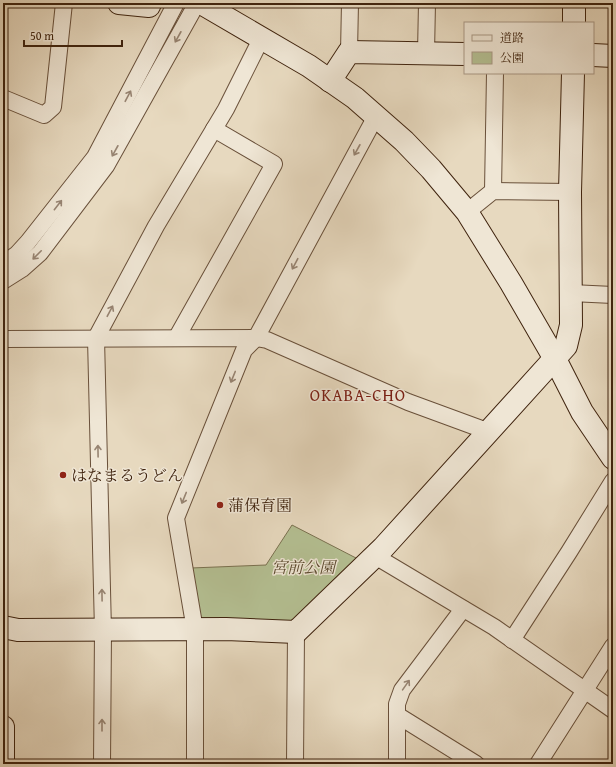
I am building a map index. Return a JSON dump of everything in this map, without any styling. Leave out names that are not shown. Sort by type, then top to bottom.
[{"type":"street","points":[[3,98],[44,115],[53,106],[64,3]]},
{"type":"street","points":[[119,3],[149,6],[150,3]]},
{"type":"street","points":[[3,264],[17,254],[28,242],[95,157],[176,3]]},
{"type":"street","points":[[3,281],[22,269],[40,253],[106,166],[197,3]]},
{"type":"street","points":[[201,3],[262,38],[330,81],[376,116],[431,169],[467,212],[511,283],[555,359],[582,412],[613,458]]},
{"type":"street","points":[[330,81],[348,52],[350,3]]},
{"type":"street","points":[[426,53],[427,3]]},
{"type":"street","points":[[574,3],[574,22]]},
{"type":"street","points":[[102,764],[102,630],[96,338],[156,226],[214,129],[262,38]]},
{"type":"street","points":[[348,52],[464,54]]},
{"type":"street","points":[[594,55],[613,56]]},
{"type":"street","points":[[492,191],[495,74]]},
{"type":"street","points":[[3,628],[18,630],[194,630],[296,632],[376,556],[566,346],[571,325],[570,192],[573,74]]},
{"type":"street","points":[[195,764],[194,630],[176,518],[244,350],[256,338],[376,116]]},
{"type":"street","points":[[177,337],[274,164],[214,129]]},
{"type":"street","points":[[467,212],[492,191],[570,192]]},
{"type":"street","points":[[571,293],[613,295]]},
{"type":"street","points":[[3,339],[177,337],[256,338],[267,340],[408,402],[487,432]]},
{"type":"street","points":[[512,640],[613,481]]},
{"type":"street","points":[[376,556],[512,640],[613,710]]},
{"type":"street","points":[[397,764],[397,704],[402,690],[463,609]]},
{"type":"street","points":[[295,764],[296,632]]},
{"type":"street","points":[[538,764],[613,646]]},
{"type":"street","points":[[397,715],[476,764]]},
{"type":"street","points":[[3,727],[3,760]]},
{"type":"green space","name":"宮前公園","points":[[292,525],[356,558],[292,623],[202,622],[191,568],[266,565]]},
{"type":"waterway","points":[[158,54],[176,22]]},
{"type":"place","name":"はなまるうどん","points":[[63,475]]},
{"type":"place","name":"蒲保育園","points":[[220,505]]},
{"type":"district","name":"OKABA-CHO","points":[[358,394]]}]
